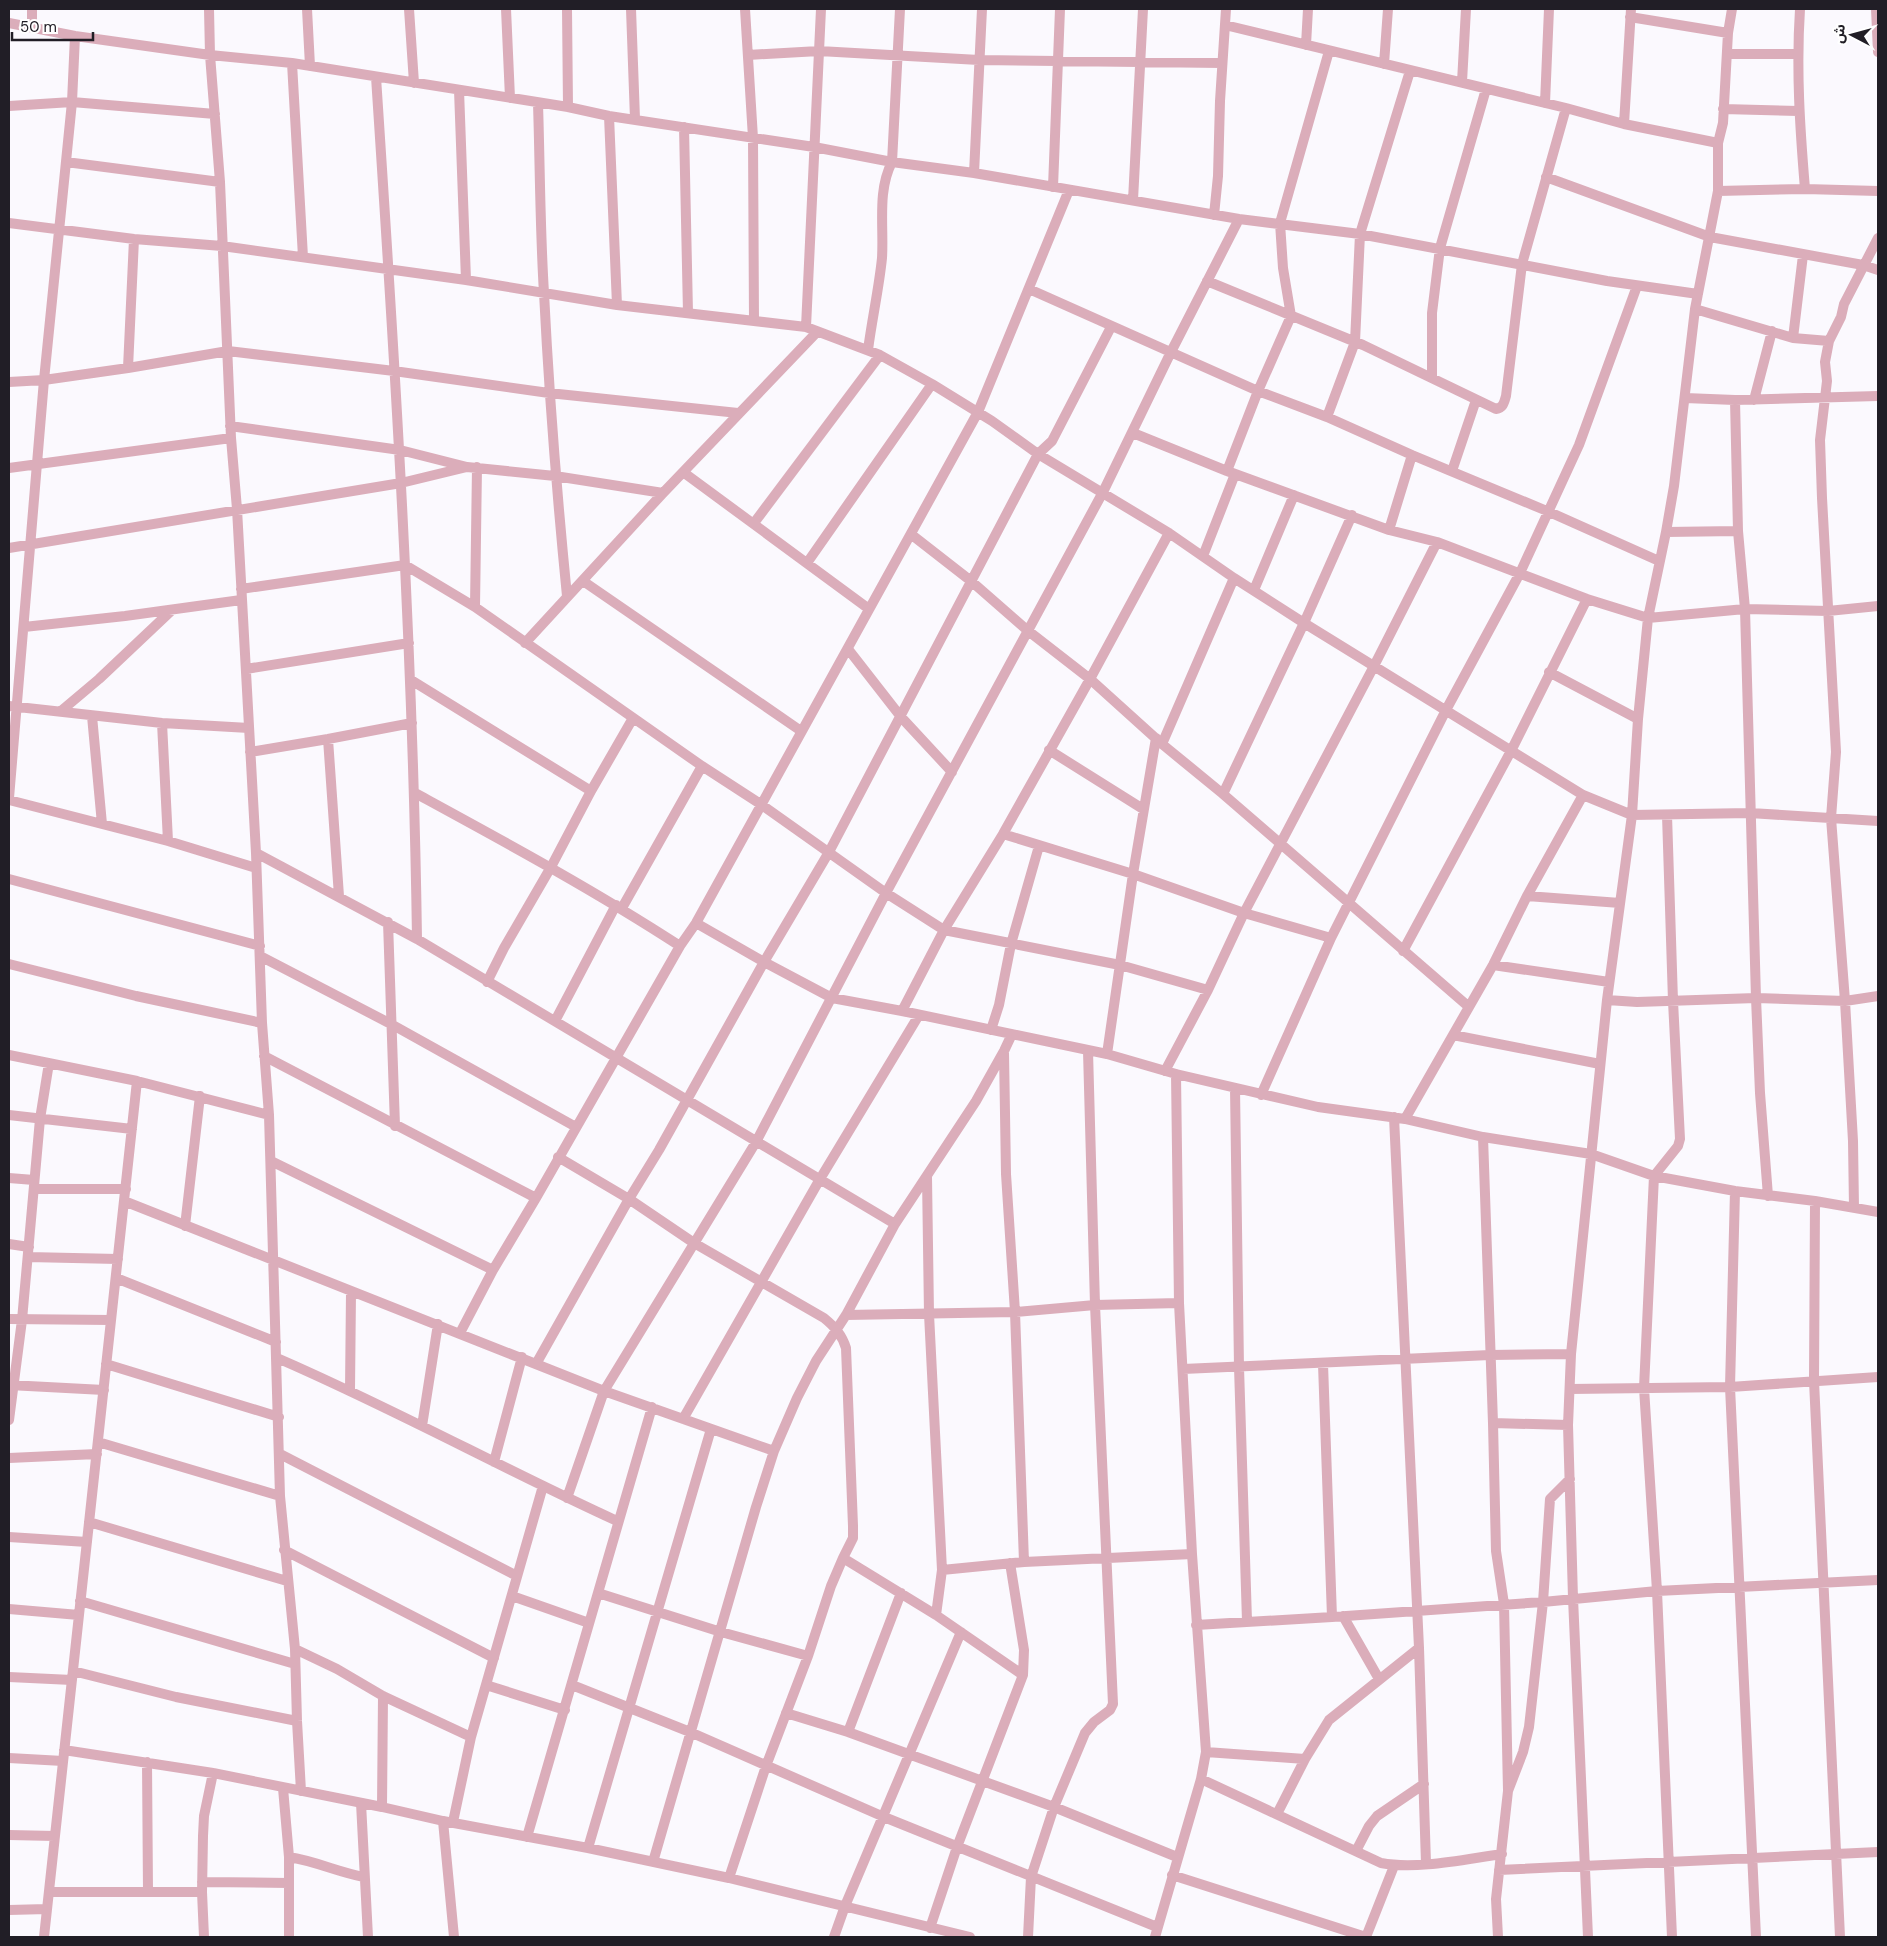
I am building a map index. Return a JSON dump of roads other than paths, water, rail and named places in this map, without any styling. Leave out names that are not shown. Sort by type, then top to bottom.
[{"type":"street","points":[[32,9],[32,26]]},
{"type":"street","points":[[209,9],[210,55],[220,182],[230,426],[237,510],[256,853],[262,1023],[269,1115],[280,1496],[295,1649],[301,1791]]},
{"type":"street","points":[[307,9],[310,66]]},
{"type":"street","points":[[409,9],[414,83]]},
{"type":"street","points":[[506,9],[510,98]]},
{"type":"street","points":[[567,9],[568,107]]},
{"type":"street","points":[[631,9],[635,119]]},
{"type":"street","points":[[746,9],[753,138],[754,321]]},
{"type":"street","points":[[806,327],[821,9]]},
{"type":"street","points":[[868,350],[882,258],[884,186],[886,174],[892,162],[900,9]]},
{"type":"street","points":[[974,173],[982,9]]},
{"type":"street","points":[[1053,187],[1060,9]]},
{"type":"street","points":[[1133,200],[1143,9]]},
{"type":"street","points":[[1214,215],[1218,176],[1226,9]]},
{"type":"street","points":[[1306,45],[1308,9]]},
{"type":"street","points":[[1384,64],[1388,9]]},
{"type":"street","points":[[1462,82],[1466,9]]},
{"type":"street","points":[[1545,103],[1549,9]]},
{"type":"street","points":[[1588,1937],[1573,1598],[1568,1425],[1571,1354],[1609,982],[1632,815],[1638,718],[1648,618],[1666,532],[1685,398],[1694,310],[1718,191],[1718,142],[1723,123],[1728,33],[1732,9]]},
{"type":"street","points":[[1800,9],[1797,54],[1798,111],[1805,190]]},
{"type":"street","points":[[1876,9],[1878,52]]},
{"type":"street","points":[[1624,124],[1631,13],[1728,33]]},
{"type":"street","points":[[9,23],[32,26],[75,36],[210,55],[292,63],[568,107],[609,116],[814,147],[892,162],[974,173],[1214,215],[1360,234],[1637,286],[1698,294]]},
{"type":"street","points":[[1225,25],[1462,82],[1624,124],[1718,142]]},
{"type":"street","points":[[75,36],[72,102],[29,544],[24,627],[12,706],[9,799],[168,841],[256,868]]},
{"type":"street","points":[[748,54],[819,51],[979,60],[1222,63]]},
{"type":"street","points":[[1203,556],[1258,390],[1291,316],[1280,223],[1330,51]]},
{"type":"street","points":[[1728,54],[1797,54]]},
{"type":"street","points":[[292,63],[303,257]]},
{"type":"street","points":[[1327,417],[1355,342],[1360,234],[1410,71]]},
{"type":"street","points":[[376,77],[400,450],[410,642],[417,939]]},
{"type":"street","points":[[1432,378],[1432,313],[1440,248],[1486,89]]},
{"type":"street","points":[[459,90],[466,280]]},
{"type":"street","points":[[9,106],[72,102],[215,114]]},
{"type":"street","points":[[538,103],[549,394],[555,476],[568,596]]},
{"type":"street","points":[[1207,282],[1355,342],[1496,409],[1504,405],[1522,264],[1566,108]]},
{"type":"street","points":[[1723,109],[1798,111]]},
{"type":"street","points":[[609,116],[617,304]]},
{"type":"street","points":[[684,127],[688,313]]},
{"type":"street","points":[[66,162],[220,182]]},
{"type":"street","points":[[1546,177],[1710,237],[1863,265],[1878,270]]},
{"type":"street","points":[[460,1333],[492,1270],[536,1198],[680,946],[696,923],[801,731],[912,535],[978,412],[1069,190]]},
{"type":"street","points":[[1718,191],[1878,191]]},
{"type":"street","points":[[567,1498],[604,1391],[756,1142],[886,893],[1103,492],[1171,352],[1239,219]]},
{"type":"street","points":[[9,223],[134,239],[222,246],[544,291],[617,304],[806,327],[880,355],[932,384],[978,412],[1038,454],[1170,533],[1234,578],[1304,623],[1582,794],[1632,815],[1667,816],[1750,813],[1878,820]]},
{"type":"street","points":[[1854,1208],[1853,1141],[1845,1001],[1831,818],[1836,752],[1820,440],[1827,381],[1825,362],[1829,341],[1841,317],[1844,304],[1878,238]]},
{"type":"street","points":[[128,368],[134,239]]},
{"type":"street","points":[[1793,338],[1802,255]]},
{"type":"street","points":[[1261,1095],[1331,938],[1446,710],[1520,573],[1579,445],[1637,286]]},
{"type":"street","points":[[1029,289],[1111,327],[1258,390],[1327,417],[1660,561]]},
{"type":"street","points":[[1694,310],[1793,338],[1829,341]]},
{"type":"street","points":[[536,1364],[629,1199],[688,1100],[764,962],[829,852],[1038,454],[1052,441],[1111,327]]},
{"type":"street","points":[[1754,400],[1772,331]]},
{"type":"street","points":[[525,643],[663,493],[817,332]]},
{"type":"street","points":[[9,382],[44,380],[228,351],[394,371],[549,394],[738,414]]},
{"type":"street","points":[[754,522],[880,355]]},
{"type":"street","points":[[807,563],[932,384]]},
{"type":"street","points":[[1685,398],[1754,400],[1878,396]]},
{"type":"street","points":[[1452,471],[1476,400]]},
{"type":"street","points":[[1735,400],[1738,531],[1745,609],[1756,998],[1760,1093],[1768,1196]]},
{"type":"street","points":[[230,426],[400,450],[472,466],[555,476],[663,493]]},
{"type":"street","points":[[1133,433],[1231,473],[1352,515],[1389,530],[1437,542],[1587,599],[1648,618],[1745,609],[1828,611],[1878,606]]},
{"type":"street","points":[[9,468],[231,438]]},
{"type":"street","points":[[1389,530],[1412,455]]},
{"type":"street","points":[[9,548],[401,483],[472,466]]},
{"type":"street","points":[[472,466],[475,607]]},
{"type":"street","points":[[683,472],[754,522],[869,609]]},
{"type":"street","points":[[1254,590],[1294,495]]},
{"type":"street","points":[[1223,794],[1304,623],[1352,515]]},
{"type":"street","points":[[1666,532],[1738,531]]},
{"type":"street","points":[[902,1011],[944,930],[1002,834],[1170,533]]},
{"type":"street","points":[[912,535],[971,581],[1027,630],[1090,679],[1159,741],[1282,844],[1348,904],[1469,1007]]},
{"type":"street","points":[[1165,1071],[1208,990],[1244,913],[1282,844],[1437,542]]},
{"type":"street","points":[[241,589],[405,565],[475,607],[886,893],[944,930],[1120,965],[1208,990]]},
{"type":"street","points":[[1107,1054],[1143,809],[1159,741],[1234,578]]},
{"type":"street","points":[[583,581],[801,731]]},
{"type":"street","points":[[1403,951],[1511,751],[1587,599]]},
{"type":"street","points":[[24,627],[241,600]]},
{"type":"street","points":[[61,711],[99,679],[172,610]]},
{"type":"street","points":[[246,669],[410,642]]},
{"type":"street","points":[[848,649],[901,718],[952,772]]},
{"type":"street","points":[[1549,672],[1638,718]]},
{"type":"street","points":[[410,680],[591,791]]},
{"type":"street","points":[[12,706],[162,723],[249,728]]},
{"type":"street","points":[[92,716],[102,824]]},
{"type":"street","points":[[487,982],[504,948],[633,718]]},
{"type":"street","points":[[162,723],[168,841]]},
{"type":"street","points":[[250,752],[412,723]]},
{"type":"street","points":[[328,739],[339,896]]},
{"type":"street","points":[[1049,750],[1143,809]]},
{"type":"street","points":[[555,1021],[702,766]]},
{"type":"street","points":[[415,793],[551,867],[680,946]]},
{"type":"street","points":[[1426,1863],[1419,1648],[1406,1360],[1400,1118],[1453,1035],[1493,965],[1527,896],[1582,794]]},
{"type":"street","points":[[1667,816],[1680,1139],[1678,1146],[1654,1176],[1644,1388],[1657,1591],[1672,1937]]},
{"type":"street","points":[[1002,834],[1133,874],[1244,913],[1331,938]]},
{"type":"street","points":[[992,1030],[1010,944],[1039,846]]},
{"type":"street","points":[[256,853],[388,922],[895,1224]]},
{"type":"street","points":[[9,879],[260,951],[576,1127]]},
{"type":"street","points":[[1527,896],[1620,903]]},
{"type":"street","points":[[388,922],[395,1126]]},
{"type":"street","points":[[696,923],[832,998],[1107,1054],[1176,1074],[1318,1107],[1400,1118],[1483,1137],[1591,1154],[1654,1176],[1735,1191],[1815,1201],[1878,1212]]},
{"type":"street","points":[[9,964],[136,996],[262,1023]]},
{"type":"street","points":[[1493,965],[1609,982]]},
{"type":"street","points":[[1607,1000],[1637,1002],[1756,998],[1845,1001],[1878,996]]},
{"type":"street","points":[[683,1419],[820,1179],[919,1015]]},
{"type":"street","points":[[653,1862],[774,1451],[797,1398],[816,1361],[846,1315],[895,1224],[976,1101],[1012,1034]]},
{"type":"street","points":[[1453,1035],[1600,1064]]},
{"type":"street","points":[[1028,1937],[1031,1877],[1054,1807],[1085,1733],[1094,1722],[1110,1710],[1113,1704],[1096,1306],[1088,1050]]},
{"type":"street","points":[[1004,1051],[1006,1174],[1015,1312],[1024,1562]]},
{"type":"street","points":[[9,1055],[137,1081],[269,1115]]},
{"type":"street","points":[[264,1056],[536,1198]]},
{"type":"street","points":[[9,1420],[11,1385],[22,1320],[40,1119],[49,1063]]},
{"type":"street","points":[[572,1685],[690,1732],[884,1817],[1031,1877],[1156,1932],[1201,1779],[1206,1752],[1196,1625],[1179,1303],[1176,1074]]},
{"type":"street","points":[[44,1937],[137,1081]]},
{"type":"street","points":[[1235,1088],[1239,1367],[1247,1621]]},
{"type":"street","points":[[185,1226],[200,1096]]},
{"type":"street","points":[[9,1115],[132,1129]]},
{"type":"street","points":[[1483,1137],[1496,1551],[1504,1604],[1508,1792],[1496,1909],[1498,1937]]},
{"type":"street","points":[[558,1157],[629,1199],[694,1243],[824,1318],[836,1328],[843,1338],[846,1348],[853,1538],[831,1586],[808,1656],[766,1766],[729,1878]]},
{"type":"street","points":[[271,1161],[492,1270]]},
{"type":"street","points":[[927,1177],[929,1314],[942,1570],[936,1615]]},
{"type":"street","points":[[9,1178],[34,1184],[126,1189]]},
{"type":"street","points":[[1735,1191],[1730,1387],[1756,1937]]},
{"type":"street","points":[[1815,1201],[1814,1381],[1840,1937]]},
{"type":"street","points":[[124,1202],[351,1292],[438,1324],[604,1391],[774,1451]]},
{"type":"street","points":[[9,1244],[28,1252],[118,1259]]},
{"type":"street","points":[[116,1278],[276,1342]]},
{"type":"street","points":[[350,1390],[351,1292]]},
{"type":"street","points":[[846,1315],[1015,1312],[1096,1306],[1179,1303]]},
{"type":"street","points":[[9,1319],[111,1320]]},
{"type":"street","points":[[422,1426],[438,1324]]},
{"type":"street","points":[[1183,1369],[1490,1355],[1571,1354]]},
{"type":"street","points":[[277,1358],[350,1390],[567,1498],[618,1521]]},
{"type":"street","points":[[494,1462],[522,1358]]},
{"type":"street","points":[[106,1364],[278,1417]]},
{"type":"street","points":[[1322,1364],[1332,1617]]},
{"type":"street","points":[[1570,1388],[1730,1387],[1878,1377]]},
{"type":"street","points":[[11,1385],[104,1390]]},
{"type":"street","points":[[527,1837],[652,1407]]},
{"type":"street","points":[[1493,1423],[1568,1425]]},
{"type":"street","points":[[588,1848],[711,1429]]},
{"type":"street","points":[[98,1442],[280,1496]]},
{"type":"street","points":[[9,1458],[96,1454]]},
{"type":"street","points":[[280,1454],[517,1576]]},
{"type":"street","points":[[1508,1792],[1523,1752],[1529,1727],[1543,1602],[1550,1499],[1570,1479]]},
{"type":"street","points":[[454,1937],[448,1822],[543,1486]]},
{"type":"street","points":[[89,1522],[287,1581]]},
{"type":"street","points":[[9,1537],[87,1542]]},
{"type":"street","points":[[284,1550],[494,1658]]},
{"type":"street","points":[[942,1570],[1024,1562],[1192,1554]]},
{"type":"street","points":[[843,1558],[936,1615],[1023,1675]]},
{"type":"street","points":[[930,1928],[957,1847],[1023,1675],[1024,1650],[1010,1563]]},
{"type":"street","points":[[1196,1625],[1543,1602],[1657,1591],[1878,1580]]},
{"type":"street","points":[[598,1593],[721,1632],[808,1656]]},
{"type":"street","points":[[848,1732],[901,1593]]},
{"type":"street","points":[[512,1596],[589,1623]]},
{"type":"street","points":[[80,1601],[295,1664]]},
{"type":"street","points":[[9,1609],[79,1615]]},
{"type":"street","points":[[1343,1616],[1379,1679]]},
{"type":"street","points":[[834,1937],[845,1906],[961,1632]]},
{"type":"street","points":[[1277,1814],[1305,1759],[1329,1720],[1419,1648]]},
{"type":"street","points":[[295,1649],[336,1669],[383,1696],[471,1737]]},
{"type":"street","points":[[9,1678],[72,1676],[297,1722]]},
{"type":"street","points":[[486,1685],[565,1710]]},
{"type":"street","points":[[382,1806],[383,1696]]},
{"type":"street","points":[[786,1714],[848,1732],[1054,1807],[1177,1857]]},
{"type":"street","points":[[64,1750],[213,1773],[382,1806],[448,1822],[588,1848],[729,1878],[970,1937]]},
{"type":"street","points":[[1206,1752],[1305,1759]]},
{"type":"street","points":[[9,1758],[63,1762]]},
{"type":"street","points":[[146,1762],[148,1892]]},
{"type":"street","points":[[204,1937],[202,1887],[204,1816],[213,1773]]},
{"type":"street","points":[[1201,1779],[1381,1863],[1394,1866],[1502,1854]]},
{"type":"street","points":[[1356,1851],[1369,1826],[1378,1816],[1424,1784]]},
{"type":"street","points":[[283,1788],[289,1857],[289,1937]]},
{"type":"street","points":[[361,1802],[368,1937]]},
{"type":"street","points":[[9,1835],[55,1836]]},
{"type":"street","points":[[1499,1870],[1878,1852]]},
{"type":"street","points":[[289,1857],[364,1877]]},
{"type":"street","points":[[1172,1875],[1366,1937],[1394,1866]]},
{"type":"street","points":[[49,1892],[148,1892],[202,1887],[288,1883]]},
{"type":"street","points":[[9,1910],[47,1909]]}]
